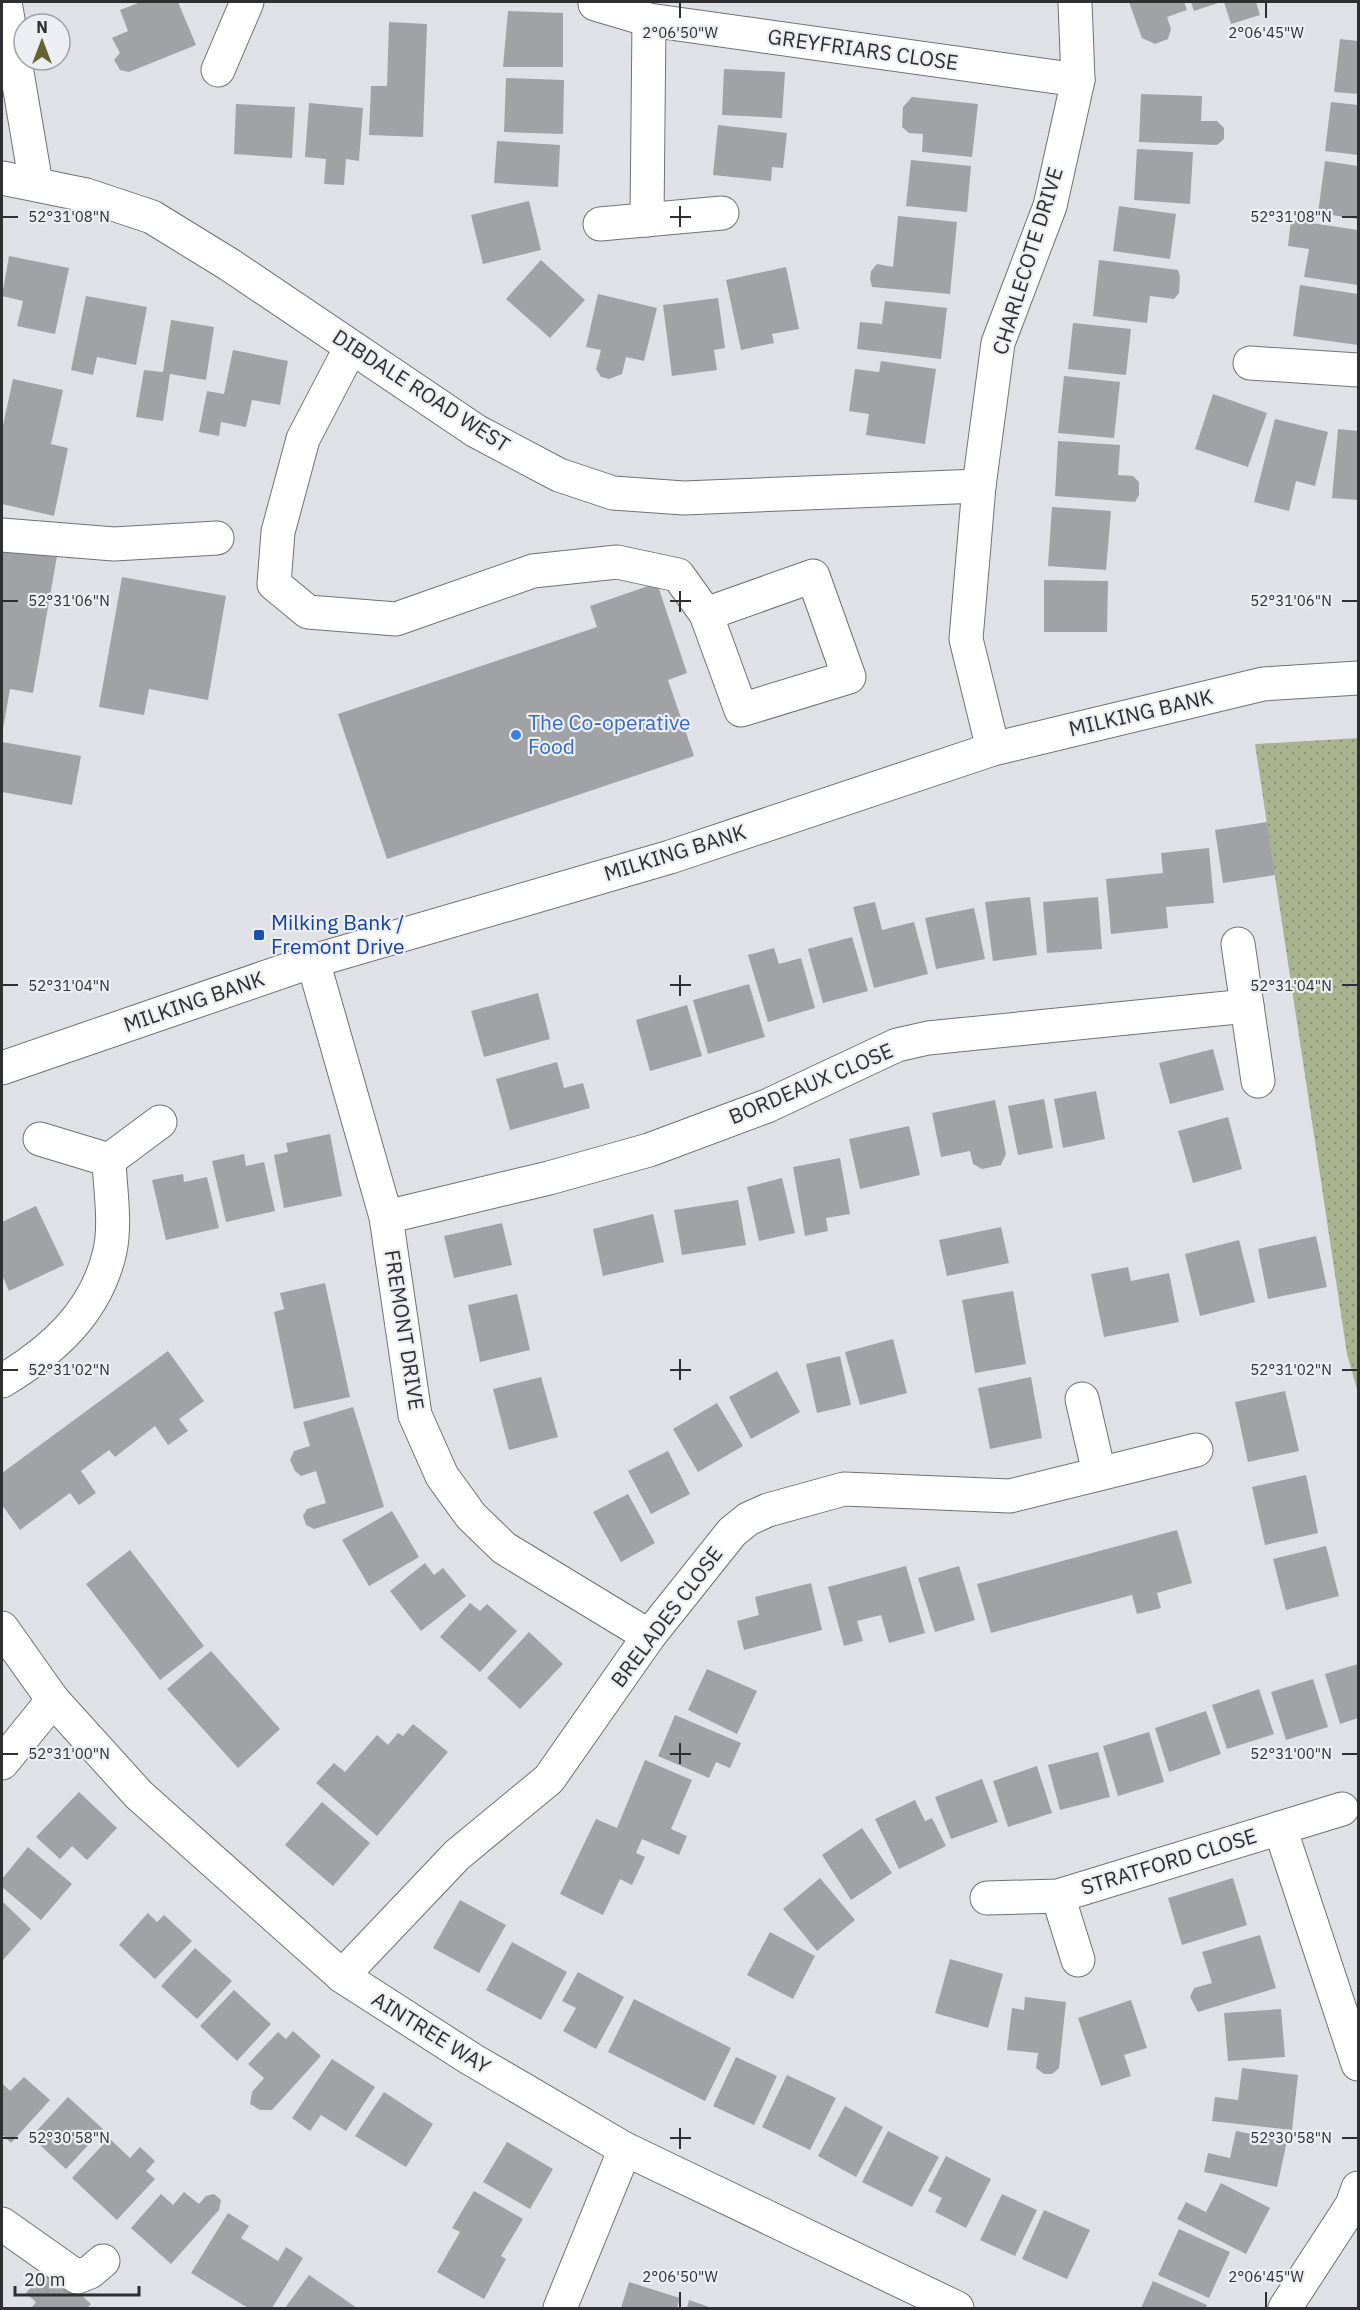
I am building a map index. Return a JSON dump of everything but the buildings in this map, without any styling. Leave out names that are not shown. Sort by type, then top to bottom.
[{"type":"street","points":[[5,2],[36,184]]},
{"type":"street","points":[[218,70],[247,2]]},
{"type":"street","name":"CHARLECOTE DRIVE","points":[[993,749],[966,639],[980,486],[998,343],[1050,206],[1078,80],[1075,2]]},
{"type":"street","name":"GREYFRIARS CLOSE","points":[[595,4],[649,20],[1078,80]]},
{"type":"street","points":[[646,220],[649,20]]},
{"type":"street","name":"DIBDALE ROAD WEST","points":[[2,178],[86,195],[152,217],[230,265],[476,431],[559,475],[613,493],[684,498],[980,486]]},
{"type":"street","points":[[600,224],[722,213]]},
{"type":"street","points":[[351,347],[303,439],[278,532],[273,584],[308,612],[396,619],[533,571],[617,562],[678,575],[706,614],[741,710],[849,677],[813,576],[706,614]]},
{"type":"street","points":[[1250,363],[1359,370]]},
{"type":"street","points":[[2,535],[114,544],[217,538]]},
{"type":"street","name":"MILKING BANK","points":[[2,1068],[313,961],[670,856],[993,749],[1263,684],[1359,678]]},
{"type":"street","points":[[1238,944],[1258,1081]]},
{"type":"street","name":"FREMONT DRIVE","points":[[313,961],[386,1217],[415,1415],[442,1476],[471,1516],[504,1548],[649,1636]]},
{"type":"street","name":"BORDEAUX CLOSE","points":[[386,1217],[549,1178],[650,1150],[767,1106],[897,1045],[928,1038],[1247,1006]]},
{"type":"street","points":[[109,1160],[160,1122]]},
{"type":"street","points":[[40,1139],[109,1160]]},
{"type":"street","points":[[2,1381],[35,1362],[67,1333],[84,1309],[99,1281],[110,1251],[112,1217],[109,1160]]},
{"type":"street","points":[[1082,1399],[1099,1473]]},
{"type":"street","name":"BRELADES CLOSE","points":[[342,1976],[457,1855],[549,1779],[649,1636],[732,1532],[748,1519],[768,1510],[844,1490],[1010,1496],[1196,1450]]},
{"type":"street","name":"AINTREE WAY","points":[[2,1628],[53,1700],[139,1794],[342,1976],[471,2060],[625,2149],[957,2308]]},
{"type":"street","points":[[2,1763],[53,1700]]},
{"type":"street","name":"STRATFORD CLOSE","points":[[987,1898],[1058,1896],[1341,1809]]},
{"type":"street","name":"STRATFORD CLOSE","points":[[1280,1828],[1359,2064]]},
{"type":"street","name":"STRATFORD CLOSE","points":[[1058,1896],[1078,1960]]},
{"type":"street","points":[[560,2308],[625,2149]]},
{"type":"street","points":[[1285,2308],[1352,2205],[1359,2188]]},
{"type":"street","points":[[2,2224],[77,2277],[90,2272],[103,2261]]},
{"type":"green space","points":[[1358,738],[1358,1393],[1347,1354],[1255,744]]},
{"type":"place","name":"The Co-operative Food","points":[[516,735]]},
{"type":"place","name":"Milking Bank / Fremont Drive","points":[[259,935]]}]
